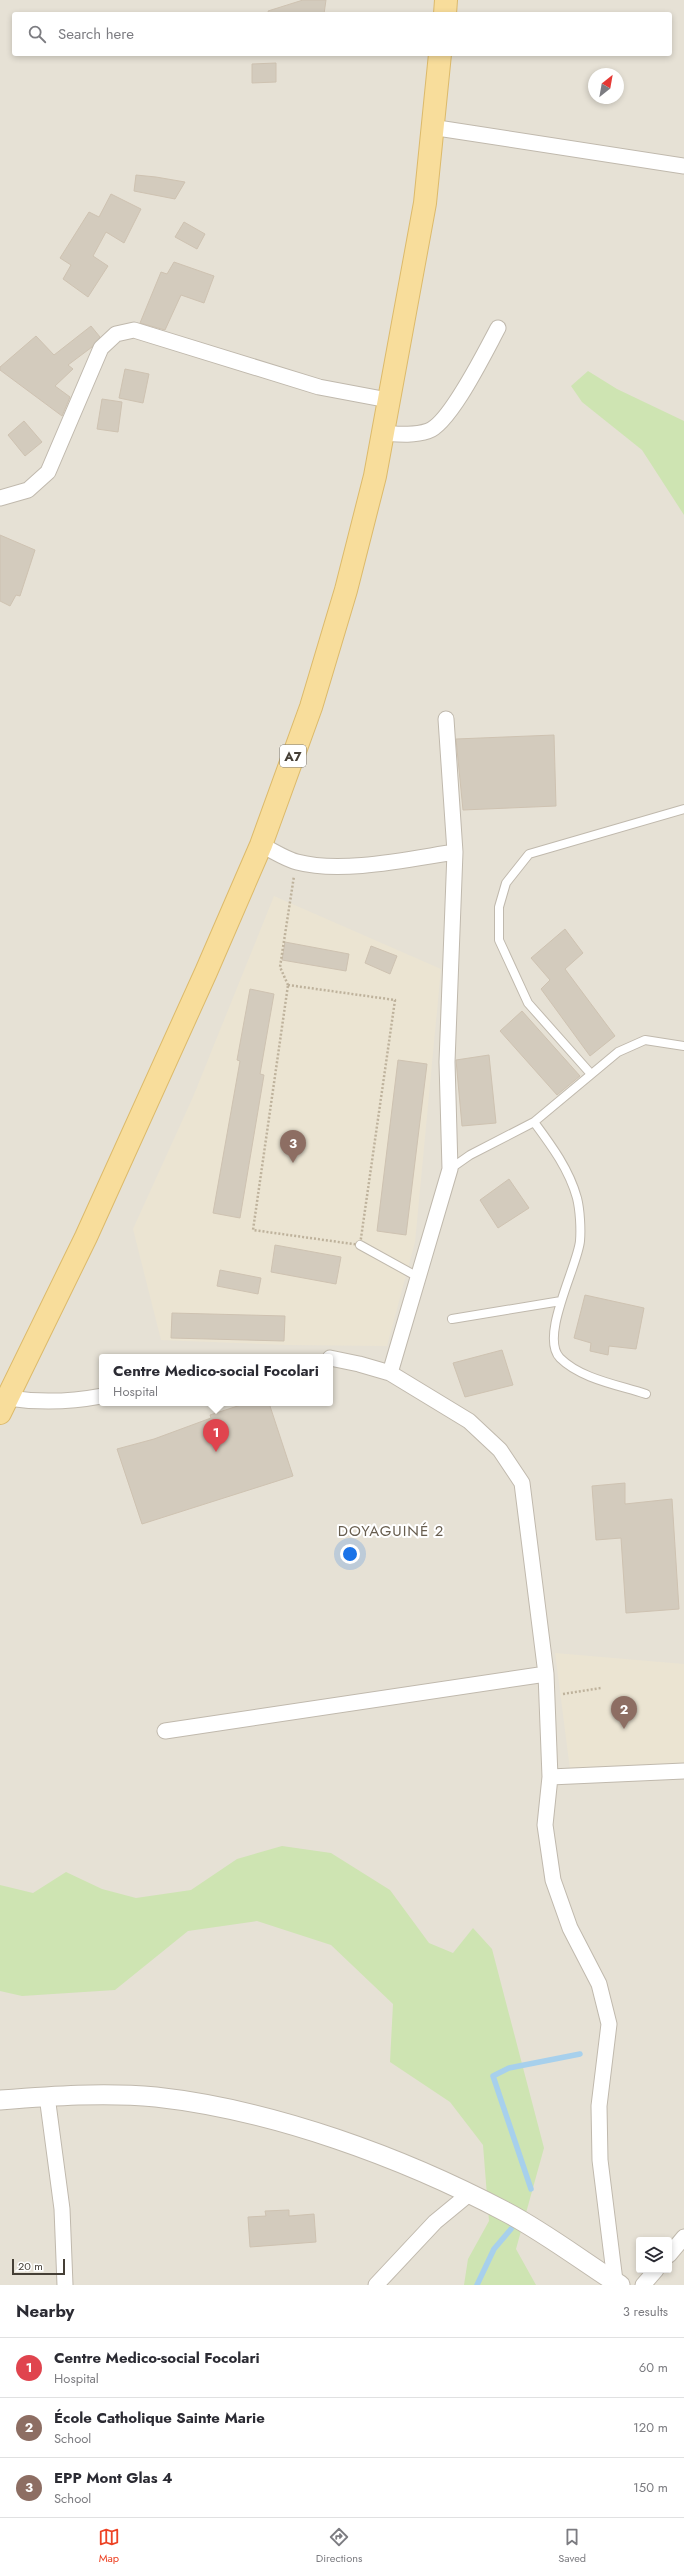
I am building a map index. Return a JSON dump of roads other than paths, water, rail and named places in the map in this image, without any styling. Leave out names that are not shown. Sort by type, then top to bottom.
[{"type":"main road","points":[[445,12],[446,0]]},
{"type":"main road","name":"A7","points":[[4,1405],[86,1237],[206,972],[261,845],[311,707],[375,476],[425,203],[431,127],[440,56]]},
{"type":"street","points":[[431,127],[684,166]]},
{"type":"street","points":[[382,433],[406,434],[429,431],[445,416],[470,379],[498,328]]},
{"type":"street","points":[[0,498],[28,490],[48,472],[101,348],[116,334],[134,330],[319,387],[388,400]]},
{"type":"street","points":[[390,1373],[450,1169],[447,1062],[455,852],[446,719]]},
{"type":"street","points":[[261,845],[296,862],[323,866],[382,863],[455,852]]},
{"type":"street","points":[[333,1359],[390,1373],[469,1422],[500,1450],[522,1483],[546,1674],[550,1777],[545,1824],[553,1880],[570,1928],[599,1984],[609,2024],[600,2106],[600,2160],[618,2283]]},
{"type":"street","points":[[4,1405],[80,1400],[99,1397]]},
{"type":"street","points":[[165,1731],[546,1674]]},
{"type":"street","points":[[550,1777],[684,1771]]},
{"type":"street","points":[[0,2100],[47,2096],[113,2095],[156,2097],[260,2116],[360,2148],[422,2172],[512,2216],[562,2246],[618,2283]]},
{"type":"street","points":[[47,2096],[62,2209],[65,2285]]},
{"type":"street","points":[[376,2285],[435,2222],[469,2194]]},
{"type":"street","points":[[672,2251],[684,2237]]},
{"type":"street","points":[[643,2285],[653,2273]]},
{"type":"lane","points":[[591,1074],[528,1003],[499,940],[499,907],[506,883],[529,854],[684,809]]},
{"type":"lane","points":[[450,1169],[470,1155],[534,1122],[618,1052],[644,1040],[684,1046]]},
{"type":"lane","points":[[534,1122],[562,1162],[577,1199],[580,1241],[561,1300],[554,1341],[559,1357],[580,1372],[646,1394]]},
{"type":"lane","points":[[360,1246],[418,1277]]},
{"type":"lane","points":[[452,1319],[561,1300]]},
{"type":"waterway","points":[[531,2189],[493,2076],[509,2068],[580,2054]]},
{"type":"waterway","points":[[477,2285],[494,2249],[511,2229]]},
{"type":"place","name":"EPP Mont Glas 4","points":[[293,1163]]},
{"type":"place","name":"Centre Medico-social Focolari","points":[[216,1452]]},
{"type":"place","name":"École Catholique Sainte Marie","points":[[624,1729]]},
{"type":"district","name":"DOYAGUINÉ 2","points":[[391,1531]]}]
